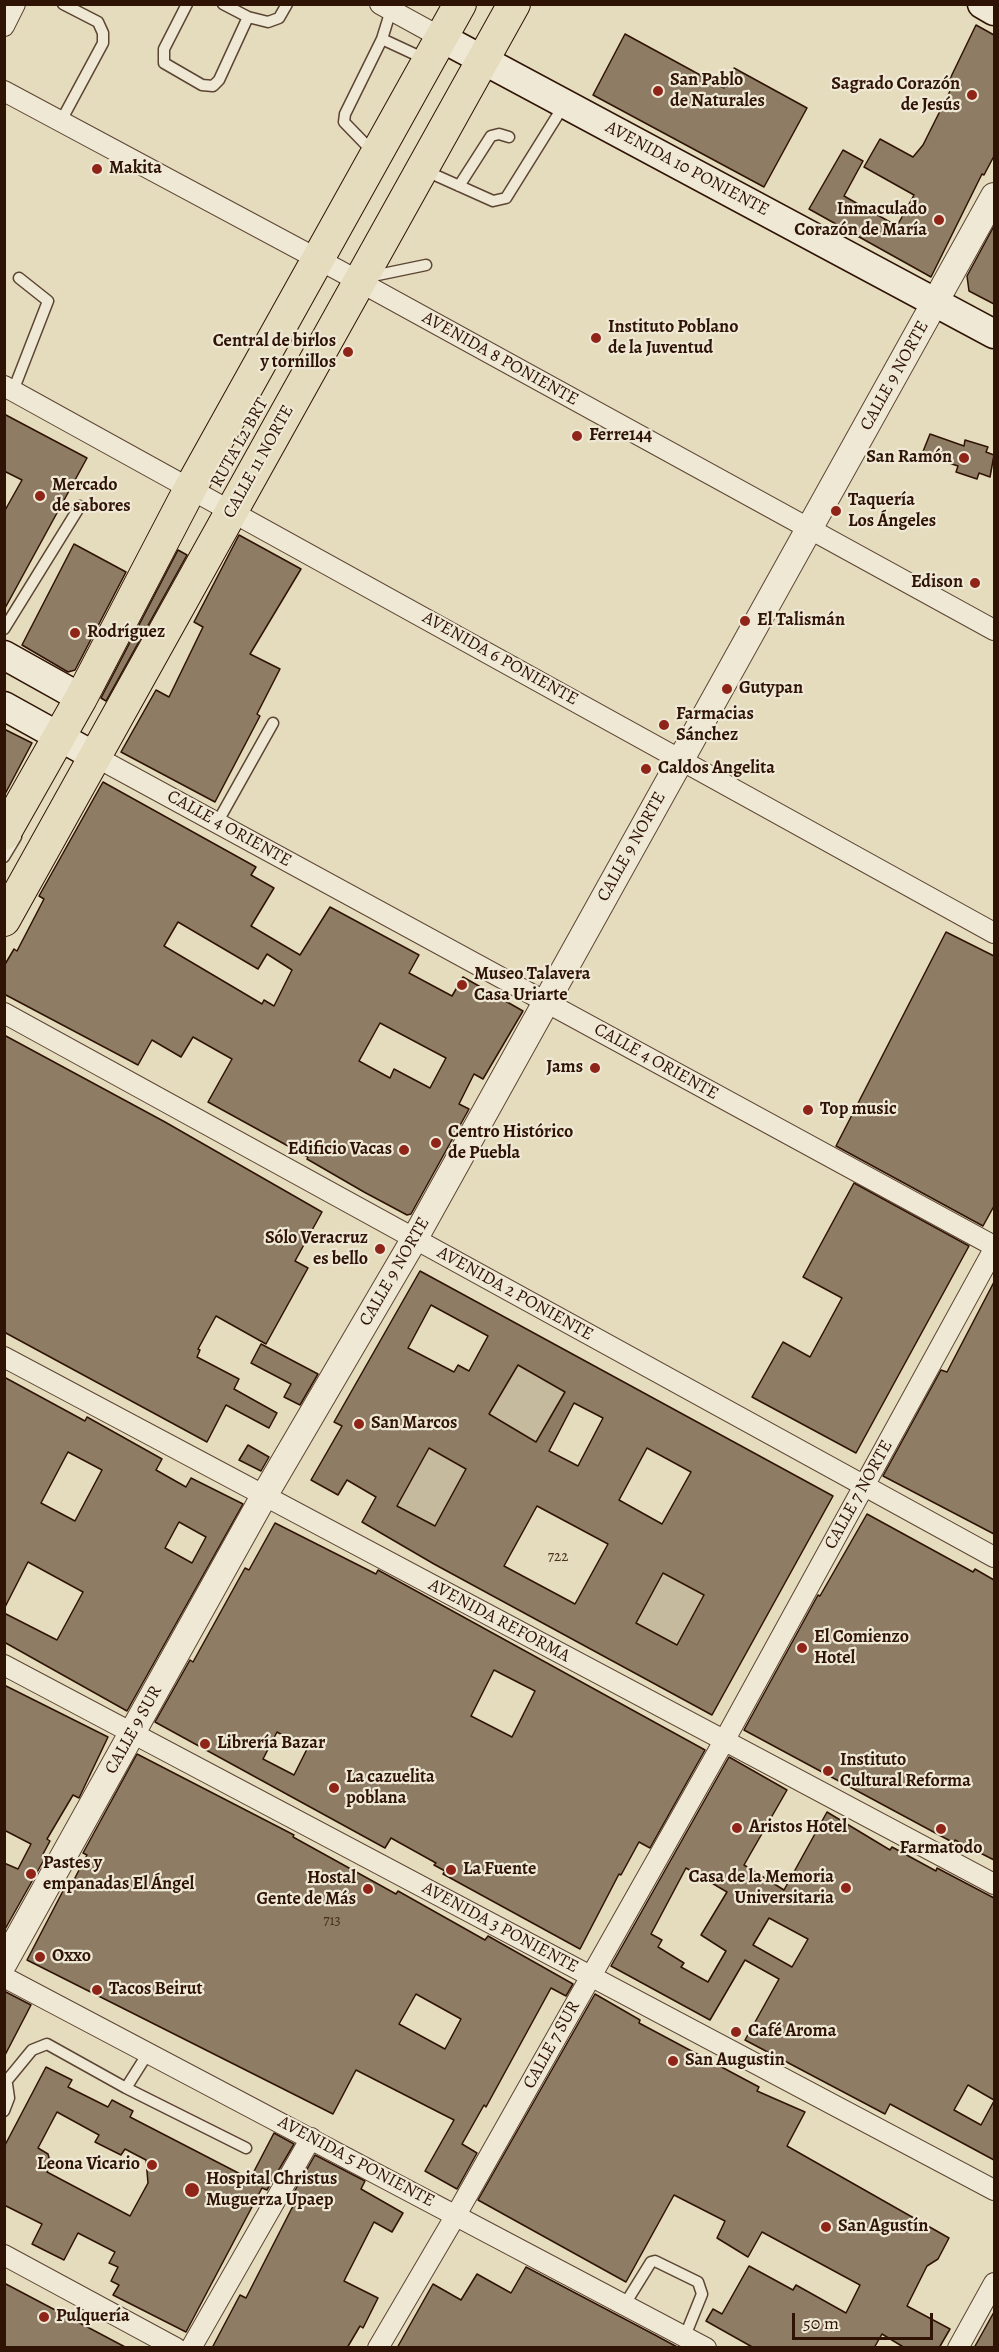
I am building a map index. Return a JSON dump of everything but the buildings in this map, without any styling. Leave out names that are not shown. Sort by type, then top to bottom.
[{"type":"main road","name":"CALLE 11 NORTE","points":[[4,921],[78,746],[81,698],[201,493],[328,265],[376,155],[456,44],[514,4]]},
{"type":"main road","points":[[982,4],[994,11]]},
{"type":"main road","name":"CALLE 11 NORTE","points":[[4,834],[78,746],[228,508],[357,279],[423,170],[456,44]]},
{"type":"main road","name":"AVENIDA 10 PONIENTE","points":[[456,44],[994,334]]},
{"type":"main road","points":[[4,655],[81,698]]},
{"type":"main road","points":[[4,706],[78,746]]},
{"type":"street","points":[[4,26],[15,4]]},
{"type":"street","name":"AVENIDA 10 PONIENTE","points":[[385,7],[456,44]]},
{"type":"street","name":"AVENIDA 8 PONIENTE","points":[[4,91],[357,279],[994,630]]},
{"type":"street","name":"CALLE 9 NORTE","points":[[264,1496],[415,1238],[994,196]]},
{"type":"street","name":"AVENIDA 6 PONIENTE","points":[[9,389],[994,933]]},
{"type":"street","name":"CALLE 4 ORIENTE","points":[[78,746],[994,1248]]},
{"type":"street","name":"AVENIDA 2 PONIENTE","points":[[4,1013],[994,1557]]},
{"type":"street","name":"CALLE 7 NORTE","points":[[724,1741],[994,1248]]},
{"type":"street","name":"AVENIDA REFORMA","points":[[4,1357],[994,1884]]},
{"type":"street","name":"CALLE 9 SUR","points":[[4,1963],[264,1496]]},
{"type":"street","name":"AVENIDA 3 PONIENTE","points":[[4,1665],[994,2190]]},
{"type":"street","name":"CALLE 7 SUR","points":[[378,2348],[456,2215],[724,1741]]},
{"type":"street","name":"AVENIDA 5 PONIENTE","points":[[4,1977],[706,2348]]},
{"type":"street","points":[[191,2348],[311,2138]]},
{"type":"street","points":[[4,2255],[176,2348]]},
{"type":"street","points":[[958,2348],[994,2283]]},
{"type":"lane","points":[[61,121],[103,43],[103,33],[98,22],[63,4]]},
{"type":"lane","points":[[187,4],[164,48],[164,63],[202,85],[213,86],[219,80],[248,17]]},
{"type":"lane","points":[[223,4],[248,17],[275,21],[287,4]]},
{"type":"lane","points":[[357,279],[456,44],[501,4]]},
{"type":"lane","points":[[376,155],[347,129],[344,122],[345,114],[382,39],[385,7]]},
{"type":"lane","points":[[382,39],[456,44]]},
{"type":"lane","points":[[423,170],[493,201],[506,198],[565,104]]},
{"type":"lane","points":[[459,186],[491,136],[499,134],[509,137]]},
{"type":"lane","points":[[357,279],[426,265]]},
{"type":"lane","points":[[9,389],[48,301],[18,278]]},
{"type":"lane","points":[[4,629],[80,506]]},
{"type":"lane","points":[[4,895],[78,746],[120,649]]},
{"type":"lane","points":[[217,822],[273,723]]},
{"type":"lane","points":[[4,858],[78,746]]},
{"type":"lane","points":[[4,2111],[9,2097],[6,2084],[32,2050],[47,2044],[126,2088],[246,2148]]},
{"type":"lane","points":[[126,2088],[148,2053]]},
{"type":"lane","points":[[625,2304],[651,2262],[656,2261],[698,2282],[702,2294],[684,2336]]},
{"type":"shaded area","points":[[518,1365],[565,1392],[536,1442],[489,1414]]},
{"type":"shaded area","points":[[429,1448],[466,1469],[435,1526],[397,1506]]},
{"type":"shaded area","points":[[663,1573],[704,1595],[677,1645],[636,1623]]},
{"type":"place","name":"San Pablo de Naturales","points":[[658,91]]},
{"type":"place","name":"Sagrado Corazón de Jesús","points":[[972,95]]},
{"type":"place","name":"Makita","points":[[97,169]]},
{"type":"place","name":"Inmaculado Corazón de María","points":[[939,220]]},
{"type":"place","name":"Instituto Poblano de la Juventud","points":[[596,338]]},
{"type":"place","name":"Central de birlos y tornillos","points":[[348,352]]},
{"type":"place","name":"Ferre144","points":[[577,436]]},
{"type":"place","name":"San Ramón","points":[[964,458]]},
{"type":"place","name":"Mercado de sabores","points":[[40,496]]},
{"type":"place","name":"Taquería Los Ángeles","points":[[836,511]]},
{"type":"place","name":"Edison","points":[[975,583]]},
{"type":"place","name":"El Talismán","points":[[745,621]]},
{"type":"place","name":"Rodríguez","points":[[75,633]]},
{"type":"place","name":"Gutypan","points":[[727,689]]},
{"type":"place","name":"Farmacias Sánchez","points":[[664,725]]},
{"type":"place","name":"Caldos Angelita","points":[[646,769]]},
{"type":"place","name":"Museo Talavera Casa Uriarte","points":[[462,985]]},
{"type":"place","name":"Jams","points":[[595,1068]]},
{"type":"place","name":"Top music","points":[[808,1110]]},
{"type":"place","name":"Centro Histórico de Puebla","points":[[436,1143]]},
{"type":"place","name":"Edificio Vacas","points":[[404,1150]]},
{"type":"place","name":"Sólo Veracruz es bello","points":[[380,1249]]},
{"type":"place","name":"San Marcos","points":[[359,1424]]},
{"type":"place","name":"El Comienzo Hotel","points":[[802,1648]]},
{"type":"place","name":"Librería Bazar","points":[[205,1744]]},
{"type":"place","name":"Instituto Cultural Reforma","points":[[828,1771]]},
{"type":"place","name":"La cazuelita poblana","points":[[334,1788]]},
{"type":"place","name":"Aristos Hotel","points":[[737,1828]]},
{"type":"place","name":"Farmatodo","points":[[941,1829]]},
{"type":"place","name":"La Fuente","points":[[451,1870]]},
{"type":"place","name":"Pastes y empanadas El Ángel","points":[[31,1874]]},
{"type":"place","name":"Casa de la Memoria Universitaria","points":[[846,1888]]},
{"type":"place","name":"Hostal Gente de Más","points":[[368,1889]]},
{"type":"place","name":"Oxxo","points":[[40,1957]]},
{"type":"place","name":"Tacos Beirut","points":[[97,1990]]},
{"type":"place","name":"Café Aroma","points":[[736,2032]]},
{"type":"place","name":"San Augustin","points":[[673,2061]]},
{"type":"place","name":"Leona Vicario","points":[[152,2165]]},
{"type":"place","name":"Hospital Christus Muguerza Upaep","points":[[192,2190]]},
{"type":"place","name":"San Agustín","points":[[826,2227]]},
{"type":"place","name":"Pulquería","points":[[44,2317]]}]
